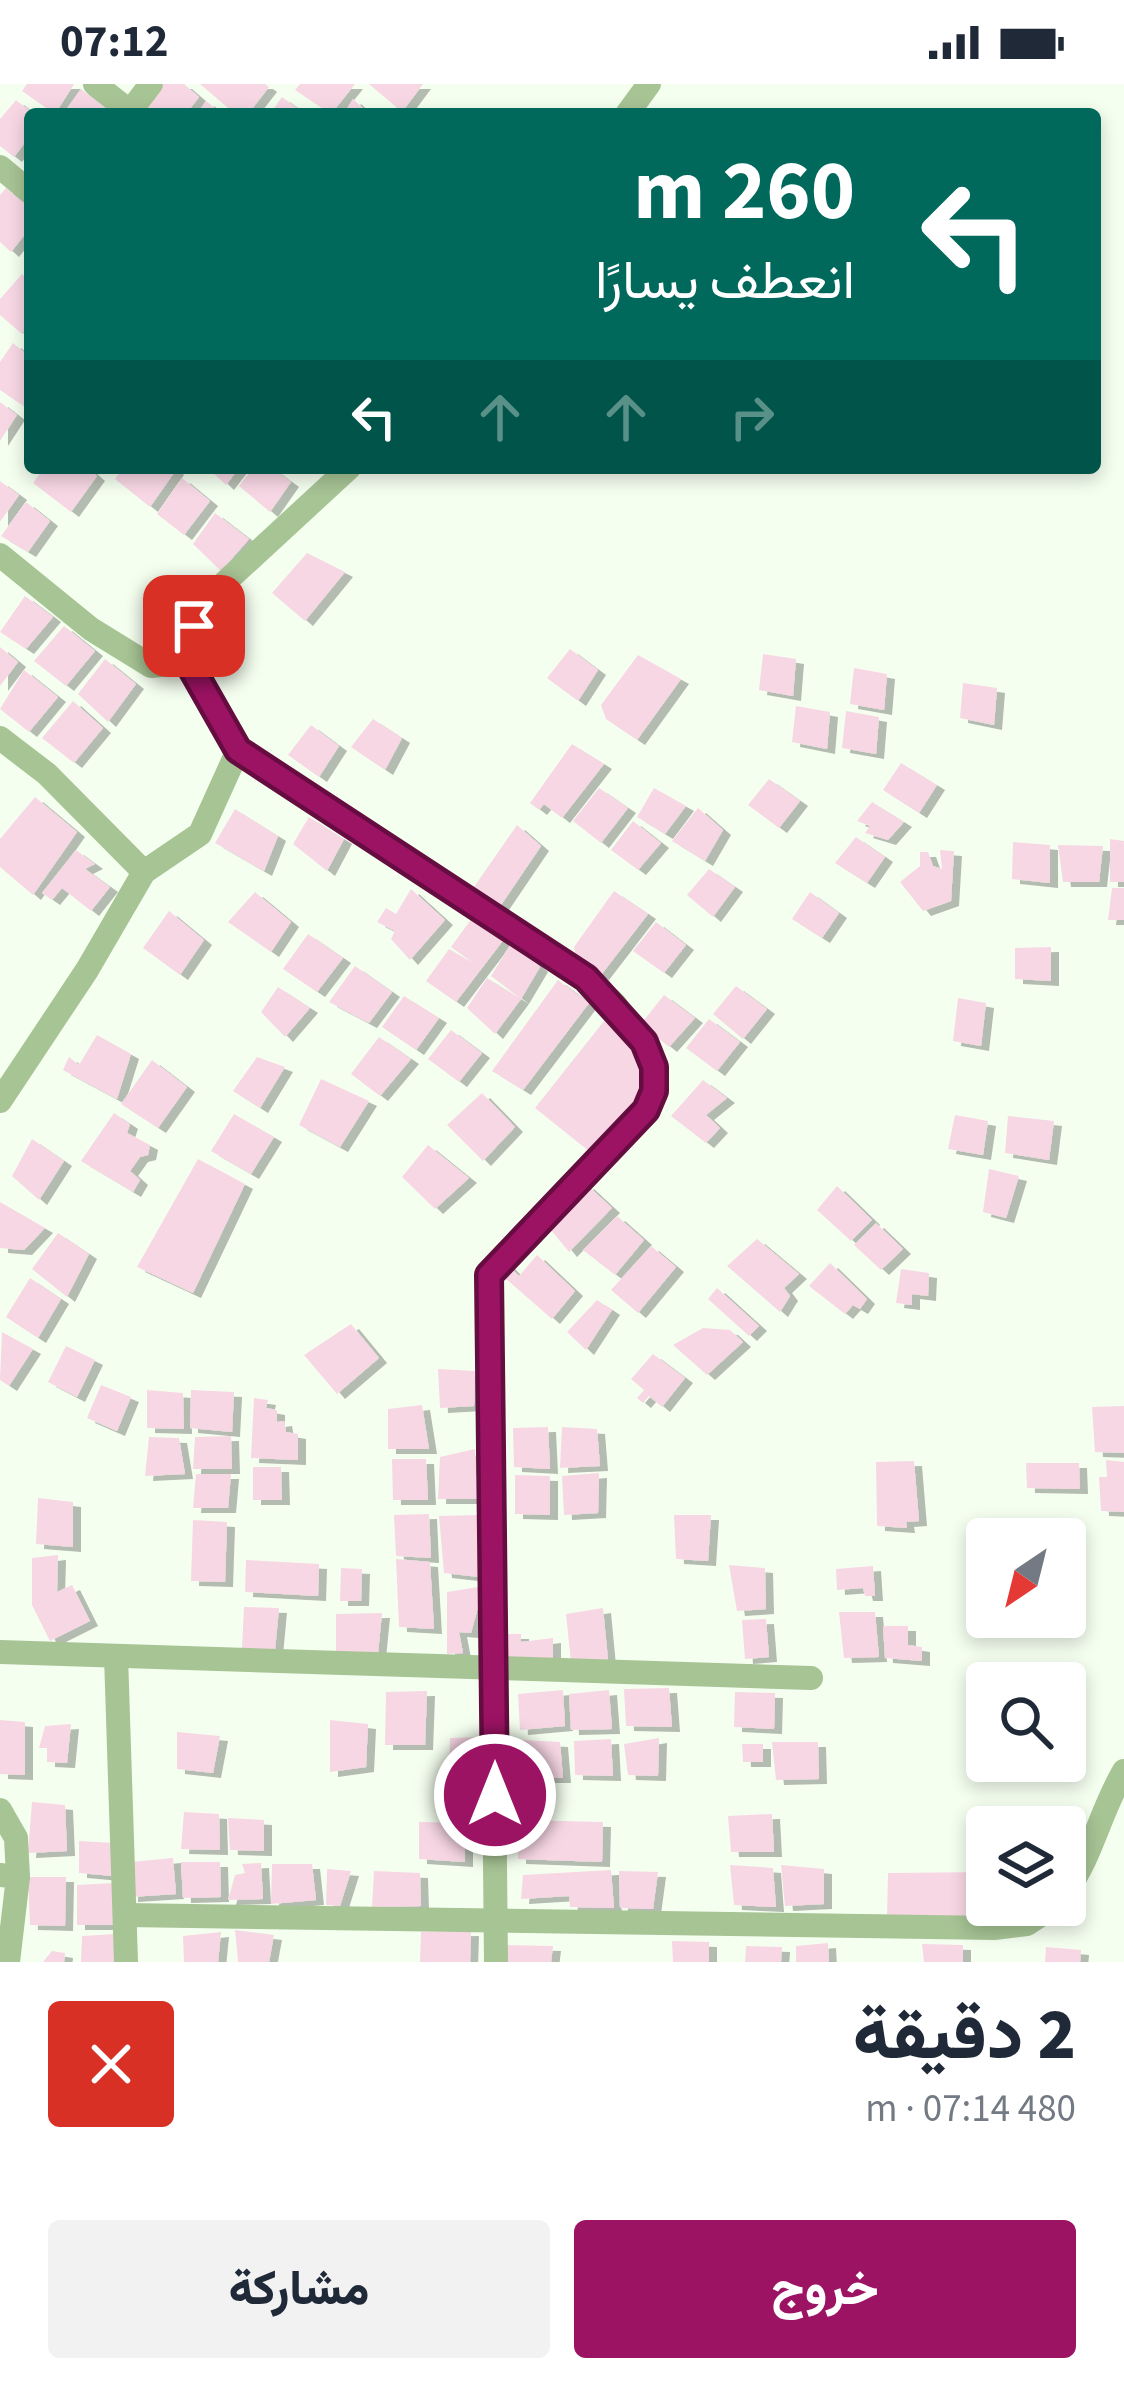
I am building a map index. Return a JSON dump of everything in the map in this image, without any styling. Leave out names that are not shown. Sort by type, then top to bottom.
[{"type":"street","points":[[95,84],[124,108]]},
{"type":"street","points":[[134,108],[152,84]]},
{"type":"street","points":[[0,167],[24,187]]},
{"type":"street","points":[[342,474],[208,598],[194,626],[188,662],[238,750],[586,978],[614,1003],[644,1042],[654,1067],[646,1110],[489,1275],[496,1962]]},
{"type":"street","points":[[0,555],[91,629],[151,666],[188,662]]},
{"type":"street","points":[[0,738],[47,774],[144,872]]},
{"type":"street","points":[[0,1101],[87,970],[144,872],[200,834],[238,750]]},
{"type":"street","points":[[0,1652],[811,1678]]},
{"type":"street","points":[[116,1656],[126,1962]]},
{"type":"street","points":[[1086,1864],[1094,1826],[1124,1771]]},
{"type":"street","points":[[0,1810],[16,1838],[9,1876],[8,1962]]},
{"type":"street","points":[[126,1915],[1010,1926]]},
{"type":"building","points":[[27,84],[74,84],[59,108],[46,108],[22,91]]},
{"type":"building","points":[[164,84],[184,84],[199,97],[191,108],[145,106]]},
{"type":"building","points":[[200,84],[269,87],[253,108],[228,108]]},
{"type":"building","points":[[300,84],[355,84],[336,108],[322,108],[295,90]]},
{"type":"building","points":[[369,84],[423,84],[405,108],[397,108]]},
{"type":"building","points":[[81,89],[106,108],[67,108]]},
{"type":"building","points":[[282,97],[297,108],[274,108]]},
{"type":"building","points":[[16,100],[26,108],[24,144],[14,157],[0,146],[0,119]]},
{"type":"building","points":[[6,188],[24,203],[24,236],[11,252],[0,242],[0,195]]},
{"type":"building","points":[[22,274],[22,334],[0,315],[0,299]]},
{"type":"building","points":[[13,343],[24,352],[24,406],[0,390],[0,362]]},
{"type":"building","points":[[0,402],[17,415],[0,441]]},
{"type":"building","points":[[40,474],[97,476],[71,512],[33,483]]},
{"type":"building","points":[[119,474],[173,474],[150,507],[115,479]]},
{"type":"building","points":[[214,474],[234,474],[226,485]]},
{"type":"building","points":[[248,474],[280,474],[291,482],[270,512],[239,486]]},
{"type":"building","points":[[182,478],[210,501],[184,535],[157,514]]},
{"type":"building","points":[[0,481],[19,495],[0,522]]},
{"type":"building","points":[[26,502],[50,521],[28,552],[1,536]]},
{"type":"building","points":[[215,513],[249,539],[221,571],[193,544]]},
{"type":"building","points":[[307,553],[345,572],[305,621],[272,593]]},
{"type":"building","points":[[25,596],[53,617],[26,649],[0,632]]},
{"type":"building","points":[[64,626],[95,651],[66,686],[34,661]]},
{"type":"building","points":[[0,647],[18,662],[0,686]]},
{"type":"building","points":[[570,649],[598,670],[578,701],[547,678]]},
{"type":"building","points":[[763,654],[796,659],[793,696],[759,690]]},
{"type":"building","points":[[638,655],[681,679],[637,740],[606,719],[601,705]]},
{"type":"building","points":[[105,659],[136,684],[108,722],[78,694]]},
{"type":"building","points":[[854,668],[887,674],[884,710],[850,704]]},
{"type":"building","points":[[24,670],[58,697],[29,732],[0,709]]},
{"type":"building","points":[[963,683],[997,688],[994,725],[960,718]]},
{"type":"building","points":[[73,701],[103,728],[74,763],[42,738]]},
{"type":"building","points":[[796,706],[830,712],[827,749],[792,742]]},
{"type":"building","points":[[846,711],[879,717],[876,754],[842,748]]},
{"type":"building","points":[[373,719],[402,738],[385,770],[351,747]]},
{"type":"building","points":[[311,725],[339,746],[319,777],[288,755]]},
{"type":"building","points":[[572,744],[604,764],[562,818],[544,804],[539,810],[530,803]]},
{"type":"building","points":[[901,763],[937,785],[919,813],[883,790]]},
{"type":"building","points":[[769,779],[800,801],[779,828],[748,805]]},
{"type":"building","points":[[599,788],[628,808],[601,843],[573,821]]},
{"type":"building","points":[[654,788],[686,806],[665,834],[637,817]]},
{"type":"building","points":[[35,797],[77,832],[33,895],[0,867],[0,839]]},
{"type":"building","points":[[872,802],[904,822],[888,840],[865,833],[870,826],[857,821]]},
{"type":"building","points":[[698,808],[723,830],[705,861],[672,841]]},
{"type":"building","points":[[235,809],[278,836],[264,871],[215,843]]},
{"type":"building","points":[[309,817],[344,839],[327,871],[293,844]]},
{"type":"building","points":[[633,821],[661,843],[638,870],[611,850]]},
{"type":"building","points":[[517,825],[541,846],[501,905],[474,887]]},
{"type":"building","points":[[856,837],[885,857],[867,883],[835,863]]},
{"type":"building","points":[[1110,839],[1124,841],[1124,882],[1110,882]]},
{"type":"building","points":[[1013,842],[1050,845],[1050,883],[1012,879]]},
{"type":"building","points":[[1058,845],[1103,846],[1099,882],[1063,882]]},
{"type":"building","points":[[76,850],[95,864],[85,869],[110,887],[91,911],[62,888],[52,900],[42,893]]},
{"type":"building","points":[[940,850],[954,851],[951,901],[923,911],[900,882],[920,866],[920,852],[928,852],[933,866],[942,869]]},
{"type":"building","points":[[709,869],[735,887],[713,917],[687,895]]},
{"type":"building","points":[[1112,888],[1124,888],[1124,920],[1108,920]]},
{"type":"building","points":[[411,889],[445,920],[410,960],[391,939],[395,931],[377,922],[386,908],[396,914]]},
{"type":"building","points":[[614,891],[648,914],[601,975],[577,961],[574,947]]},
{"type":"building","points":[[255,892],[291,922],[271,952],[228,922]]},
{"type":"building","points":[[810,892],[839,913],[822,938],[792,919]]},
{"type":"building","points":[[169,911],[204,940],[180,975],[143,948]]},
{"type":"building","points":[[475,914],[508,934],[456,1002],[426,981],[449,949],[473,963],[451,947]]},
{"type":"building","points":[[656,922],[686,945],[664,973],[633,951]]},
{"type":"building","points":[[308,934],[343,958],[317,992],[283,969]]},
{"type":"building","points":[[512,942],[540,967],[521,999],[491,976]]},
{"type":"building","points":[[1051,947],[1051,981],[1015,979],[1015,948]]},
{"type":"building","points":[[355,966],[392,992],[369,1023],[329,1002]]},
{"type":"building","points":[[487,978],[521,999],[495,1034],[467,1008]]},
{"type":"building","points":[[558,980],[589,1003],[523,1090],[492,1071]]},
{"type":"building","points":[[736,986],[767,1009],[743,1039],[713,1014]]},
{"type":"building","points":[[278,987],[310,1008],[285,1037],[261,1012]]},
{"type":"building","points":[[664,995],[695,1018],[669,1047],[641,1024]]},
{"type":"building","points":[[404,996],[439,1018],[416,1050],[382,1027]]},
{"type":"building","points":[[958,998],[986,1003],[981,1046],[953,1041]]},
{"type":"building","points":[[709,1019],[740,1042],[717,1071],[686,1048]]},
{"type":"building","points":[[604,1021],[629,1043],[646,1085],[595,1156],[535,1108]]},
{"type":"building","points":[[451,1030],[482,1053],[459,1082],[428,1059]]},
{"type":"building","points":[[97,1035],[131,1054],[117,1099],[63,1070],[69,1057],[79,1065]]},
{"type":"building","points":[[379,1037],[411,1059],[380,1096],[351,1074]]},
{"type":"building","points":[[257,1057],[285,1067],[260,1108],[233,1091]]},
{"type":"building","points":[[152,1060],[187,1087],[158,1128],[121,1104]]},
{"type":"building","points":[[321,1079],[369,1101],[340,1147],[299,1125]]},
{"type":"building","points":[[703,1080],[727,1098],[706,1115],[720,1128],[706,1143],[671,1116]]},
{"type":"building","points":[[482,1093],[515,1127],[483,1161],[447,1125]]},
{"type":"building","points":[[114,1113],[130,1124],[127,1133],[150,1145],[148,1155],[140,1157],[130,1171],[140,1180],[133,1192],[81,1161]]},
{"type":"building","points":[[234,1114],[274,1137],[251,1174],[211,1151]]},
{"type":"building","points":[[955,1115],[988,1121],[983,1155],[948,1149]]},
{"type":"building","points":[[1008,1116],[1054,1121],[1049,1160],[1005,1153]]},
{"type":"building","points":[[32,1139],[64,1161],[39,1200],[12,1176]]},
{"type":"building","points":[[428,1145],[469,1178],[435,1209],[402,1177]]},
{"type":"building","points":[[198,1159],[245,1184],[193,1293],[137,1267]]},
{"type":"building","points":[[989,1169],[1019,1176],[1006,1218],[983,1212]]},
{"type":"building","points":[[586,1184],[612,1208],[569,1252],[546,1224]]},
{"type":"building","points":[[837,1186],[872,1220],[851,1241],[817,1210]]},
{"type":"building","points":[[0,1202],[45,1228],[24,1250],[0,1248]]},
{"type":"building","points":[[617,1216],[644,1240],[615,1275],[583,1250]]},
{"type":"building","points":[[876,1223],[903,1249],[881,1270],[854,1245]]},
{"type":"building","points":[[58,1233],[89,1254],[67,1297],[32,1269]]},
{"type":"building","points":[[757,1239],[799,1274],[784,1288],[790,1296],[780,1312],[727,1266]]},
{"type":"building","points":[[651,1246],[676,1267],[638,1313],[611,1290]]},
{"type":"building","points":[[537,1255],[575,1291],[552,1319],[498,1272],[507,1264],[519,1276]]},
{"type":"building","points":[[830,1263],[867,1299],[860,1309],[853,1305],[845,1314],[809,1286]]},
{"type":"building","points":[[901,1269],[929,1273],[928,1296],[912,1294],[912,1305],[896,1303]]},
{"type":"building","points":[[30,1278],[61,1299],[38,1338],[6,1317]]},
{"type":"building","points":[[717,1288],[759,1326],[749,1336],[708,1299]]},
{"type":"building","points":[[597,1300],[612,1310],[586,1350],[567,1332]]},
{"type":"building","points":[[351,1324],[379,1358],[337,1394],[304,1355]]},
{"type":"building","points":[[703,1328],[730,1330],[743,1342],[707,1375],[673,1345]]},
{"type":"building","points":[[2,1332],[33,1349],[9,1386],[0,1380]]},
{"type":"building","points":[[66,1346],[95,1360],[77,1397],[48,1382]]},
{"type":"building","points":[[653,1354],[685,1378],[662,1407],[649,1396],[643,1403],[637,1398],[644,1390],[631,1379]]},
{"type":"building","points":[[438,1369],[475,1371],[474,1406],[440,1408]]},
{"type":"building","points":[[101,1385],[131,1397],[117,1431],[87,1418]]},
{"type":"building","points":[[147,1390],[183,1393],[184,1429],[147,1428]]},
{"type":"building","points":[[191,1390],[234,1392],[232,1432],[190,1428]]},
{"type":"building","points":[[254,1398],[268,1400],[266,1408],[277,1410],[277,1422],[284,1421],[286,1432],[298,1434],[298,1460],[251,1458]]},
{"type":"building","points":[[422,1405],[429,1449],[388,1449],[388,1409]]},
{"type":"building","points":[[1124,1406],[1124,1453],[1095,1452],[1092,1407]]},
{"type":"building","points":[[548,1427],[550,1469],[514,1467],[513,1428]]},
{"type":"building","points":[[562,1427],[597,1429],[600,1466],[560,1468]]},
{"type":"building","points":[[231,1436],[232,1469],[193,1469],[195,1437]]},
{"type":"building","points":[[149,1437],[179,1438],[185,1474],[145,1476]]},
{"type":"building","points":[[475,1449],[477,1499],[438,1499],[440,1457]]},
{"type":"building","points":[[392,1459],[426,1459],[428,1500],[393,1500]]},
{"type":"building","points":[[1106,1460],[1124,1462],[1124,1512],[1101,1511],[1099,1477],[1107,1477]]},
{"type":"building","points":[[914,1461],[919,1521],[906,1522],[907,1528],[877,1526],[876,1462]]},
{"type":"building","points":[[1026,1463],[1079,1463],[1080,1489],[1027,1488]]},
{"type":"building","points":[[253,1467],[281,1467],[282,1500],[253,1500]]},
{"type":"building","points":[[599,1473],[598,1513],[564,1515],[562,1476]]},
{"type":"building","points":[[196,1474],[231,1474],[228,1508],[193,1508]]},
{"type":"building","points":[[515,1475],[550,1476],[550,1515],[515,1514]]},
{"type":"building","points":[[38,1498],[73,1502],[73,1547],[36,1544]]},
{"type":"building","points":[[429,1514],[431,1558],[396,1556],[394,1515]]},
{"type":"building","points":[[480,1515],[479,1577],[444,1573],[439,1516]]},
{"type":"building","points":[[674,1515],[711,1515],[708,1561],[676,1559]]},
{"type":"building","points":[[193,1520],[227,1522],[225,1582],[191,1581]]},
{"type":"building","points":[[58,1555],[57,1592],[72,1585],[90,1621],[50,1641],[32,1605],[32,1558]]},
{"type":"building","points":[[396,1559],[430,1562],[434,1629],[399,1627]]},
{"type":"building","points":[[246,1560],[319,1564],[318,1596],[245,1592]]},
{"type":"building","points":[[729,1565],[765,1568],[766,1609],[737,1611]]},
{"type":"building","points":[[873,1566],[875,1596],[865,1596],[863,1588],[837,1590],[836,1569]]},
{"type":"building","points":[[341,1568],[362,1569],[361,1601],[340,1601]]},
{"type":"building","points":[[484,1586],[471,1633],[459,1632],[463,1653],[447,1654],[447,1592]]},
{"type":"building","points":[[244,1607],[279,1608],[275,1650],[242,1648]]},
{"type":"building","points":[[603,1608],[608,1660],[571,1662],[566,1614]]},
{"type":"building","points":[[839,1612],[875,1612],[879,1657],[844,1658]]},
{"type":"building","points":[[382,1613],[378,1653],[336,1654],[336,1614]]},
{"type":"building","points":[[766,1619],[769,1657],[745,1659],[742,1620]]},
{"type":"building","points":[[883,1626],[908,1626],[908,1645],[922,1647],[922,1661],[885,1658]]},
{"type":"building","points":[[506,1634],[521,1634],[521,1642],[553,1638],[553,1665],[508,1666]]},
{"type":"building","points":[[669,1688],[672,1727],[626,1726],[624,1689]]},
{"type":"building","points":[[563,1690],[565,1726],[520,1730],[518,1694]]},
{"type":"building","points":[[609,1690],[612,1729],[571,1730],[569,1694]]},
{"type":"building","points":[[427,1691],[425,1745],[385,1745],[386,1692]]},
{"type":"building","points":[[735,1692],[775,1693],[774,1729],[734,1727]]},
{"type":"building","points":[[0,1720],[25,1722],[25,1775],[0,1774]]},
{"type":"building","points":[[330,1720],[368,1724],[366,1767],[330,1772]]},
{"type":"building","points":[[71,1724],[67,1763],[47,1762],[47,1748],[39,1748],[45,1726]]},
{"type":"building","points":[[177,1732],[220,1736],[213,1773],[177,1769]]},
{"type":"building","points":[[486,1737],[486,1778],[449,1779],[450,1738]]},
{"type":"building","points":[[659,1738],[658,1776],[628,1775],[624,1744]]},
{"type":"building","points":[[611,1739],[613,1776],[575,1775],[574,1741]]},
{"type":"building","points":[[521,1740],[560,1742],[563,1778],[519,1778]]},
{"type":"building","points":[[772,1742],[818,1742],[819,1779],[776,1780]]},
{"type":"building","points":[[742,1744],[763,1744],[763,1762],[743,1762]]},
{"type":"building","points":[[32,1802],[65,1805],[67,1851],[28,1853]]},
{"type":"building","points":[[184,1812],[219,1814],[220,1850],[181,1849]]},
{"type":"building","points":[[772,1814],[774,1852],[731,1852],[728,1816]]},
{"type":"building","points":[[228,1818],[264,1820],[264,1851],[230,1850]]},
{"type":"building","points":[[518,1820],[603,1822],[602,1862],[518,1859]]},
{"type":"building","points":[[419,1822],[465,1823],[465,1862],[419,1859]]},
{"type":"building","points":[[79,1841],[114,1843],[113,1876],[79,1873]]},
{"type":"building","points":[[173,1858],[176,1894],[130,1897],[131,1862]]},
{"type":"building","points":[[181,1862],[220,1862],[221,1897],[183,1898]]},
{"type":"building","points":[[261,1863],[263,1899],[228,1900],[235,1875],[245,1873],[242,1864]]},
{"type":"building","points":[[272,1864],[312,1864],[316,1900],[271,1904]]},
{"type":"building","points":[[730,1865],[773,1868],[776,1907],[734,1905]]},
{"type":"building","points":[[781,1865],[824,1869],[824,1904],[785,1906]]},
{"type":"building","points":[[327,1869],[351,1871],[340,1906],[326,1905]]},
{"type":"building","points":[[611,1870],[614,1908],[570,1907],[569,1896],[521,1899],[523,1875]]},
{"type":"building","points":[[374,1871],[420,1873],[421,1906],[372,1907]]},
{"type":"building","points":[[619,1871],[658,1872],[653,1909],[620,1908]]},
{"type":"building","points":[[966,1872],[966,1918],[887,1919],[888,1873]]},
{"type":"building","points":[[28,1877],[66,1877],[65,1926],[30,1925]]},
{"type":"building","points":[[113,1883],[117,1925],[77,1925],[77,1885]]},
{"type":"building","points":[[235,1930],[274,1935],[269,1962],[238,1962]]},
{"type":"building","points":[[471,1931],[470,1962],[420,1962],[421,1932]]},
{"type":"building","points":[[221,1932],[218,1962],[184,1962],[183,1936]]},
{"type":"building","points":[[116,1934],[116,1962],[81,1962],[82,1936]]},
{"type":"building","points":[[672,1941],[709,1942],[709,1962],[673,1962]]},
{"type":"building","points":[[828,1943],[829,1962],[796,1962],[796,1946]]},
{"type":"building","points":[[922,1944],[963,1945],[963,1962],[924,1962]]},
{"type":"building","points":[[506,1945],[553,1946],[551,1962],[505,1962]]},
{"type":"building","points":[[746,1946],[782,1947],[781,1962],[745,1962]]},
{"type":"building","points":[[1046,1947],[1081,1950],[1080,1962],[1045,1962]]},
{"type":"building","points":[[52,1951],[65,1953],[64,1962],[43,1962]]},
{"type":"route","points":[[194,626],[188,662],[238,750],[586,978],[614,1003],[644,1042],[654,1067],[654,1091],[646,1110],[489,1275],[495,1795]]}]
